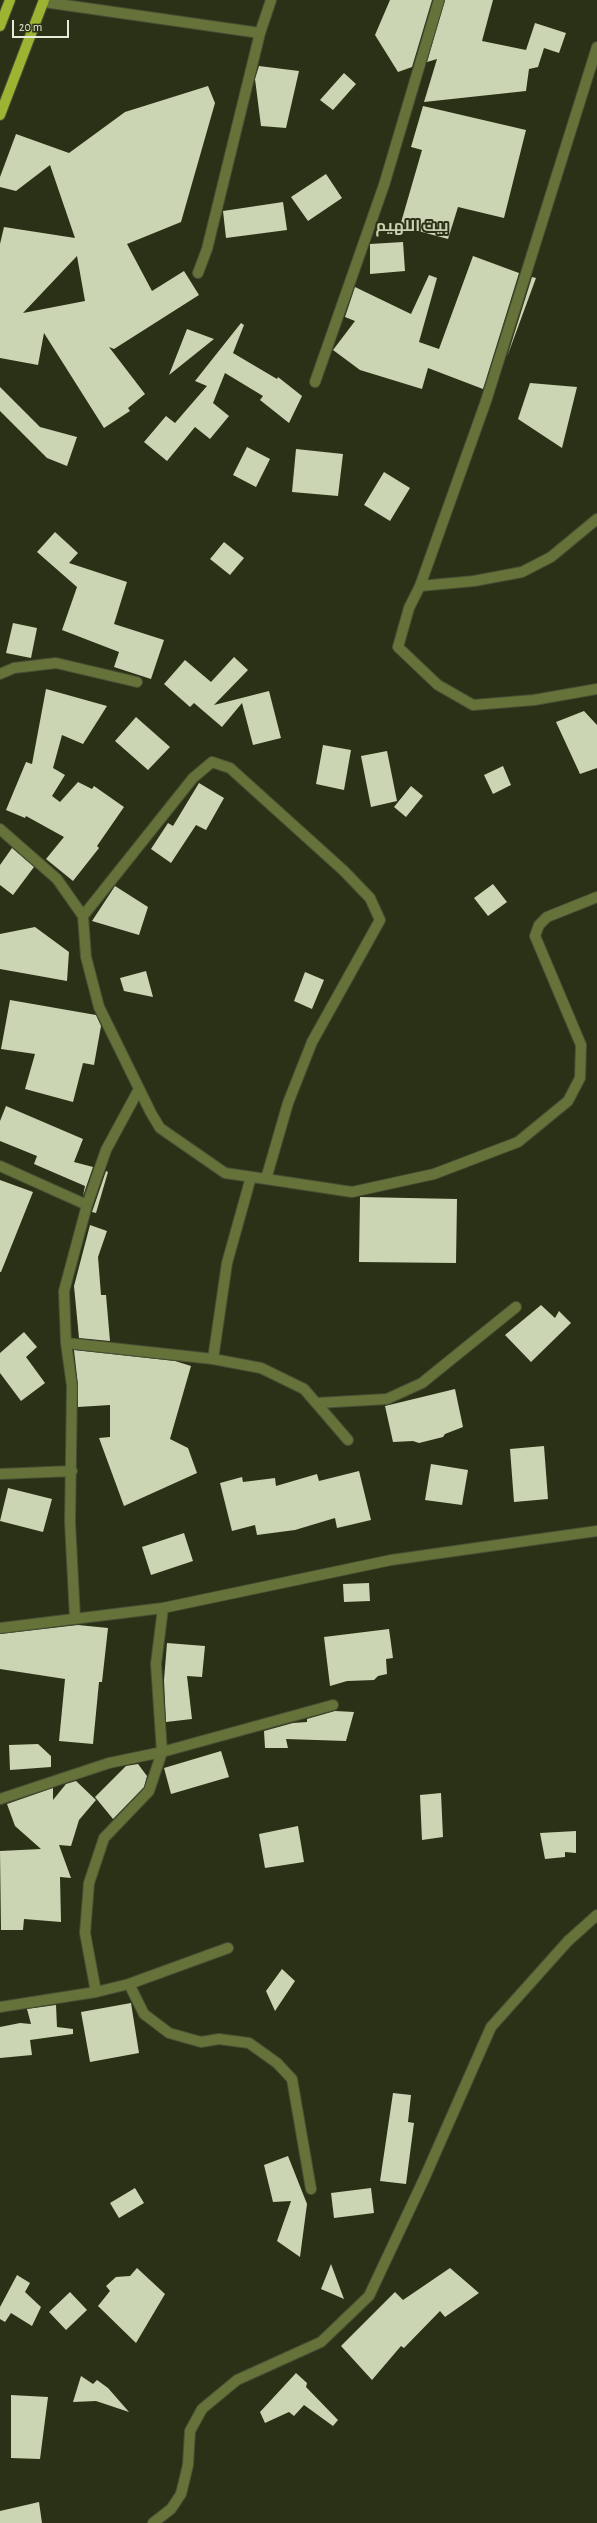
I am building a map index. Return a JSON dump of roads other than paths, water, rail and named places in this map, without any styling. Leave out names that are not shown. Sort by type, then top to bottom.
[{"type":"main road","points":[[0,26],[10,0]]},
{"type":"main road","points":[[0,115],[42,1]]},
{"type":"street","points":[[198,273],[207,249],[260,33],[272,0]]},
{"type":"street","points":[[315,382],[384,185],[439,0]]},
{"type":"street","points":[[42,1],[260,33]]},
{"type":"street","points":[[597,47],[594,68],[486,400],[420,586],[409,608],[398,647],[444,688],[473,705],[534,700],[597,690]]},
{"type":"street","points":[[420,586],[474,581],[522,572],[551,557],[597,519]]},
{"type":"street","points":[[0,674],[14,668],[56,663],[137,682]]},
{"type":"street","points":[[83,916],[193,778],[212,762],[230,768],[334,861],[370,898],[380,920],[312,1042],[288,1103],[266,1179]]},
{"type":"street","points":[[0,829],[57,879],[83,916],[86,957],[99,1007],[160,1128],[225,1173],[352,1192],[434,1174],[518,1142],[568,1102],[580,1078],[581,1045],[535,936],[539,925],[547,916],[597,897]]},
{"type":"street","points":[[75,1618],[70,1522],[72,1471],[72,1386],[66,1343],[64,1291],[87,1205],[106,1150],[139,1088]]},
{"type":"street","points":[[0,1166],[87,1205]]},
{"type":"street","points":[[213,1359],[226,1263],[251,1177]]},
{"type":"street","points":[[317,1403],[387,1399],[422,1383],[516,1307]]},
{"type":"street","points":[[66,1343],[213,1359],[261,1368],[304,1389],[348,1440]]},
{"type":"street","points":[[0,1474],[72,1471]]},
{"type":"street","points":[[0,1628],[163,1608],[391,1560],[597,1531]]},
{"type":"street","points":[[96,1992],[85,1933],[89,1883],[104,1838],[149,1791],[162,1752],[156,1664],[163,1608]]},
{"type":"street","points":[[0,1799],[109,1763],[162,1752],[333,1705]]},
{"type":"street","points":[[153,2523],[171,2509],[181,2494],[188,2465],[190,2431],[202,2409],[237,2380],[321,2342],[369,2296],[424,2180],[491,2027],[568,1941],[597,1915]]},
{"type":"street","points":[[0,2007],[96,1992],[129,1984],[228,1948]]},
{"type":"street","points":[[129,1984],[144,2014],[169,2032],[201,2042],[219,2039],[249,2044],[277,2064],[292,2079],[311,2189]]},
{"type":"district","name":"بيت اللهيم","points":[[412,226]]}]
